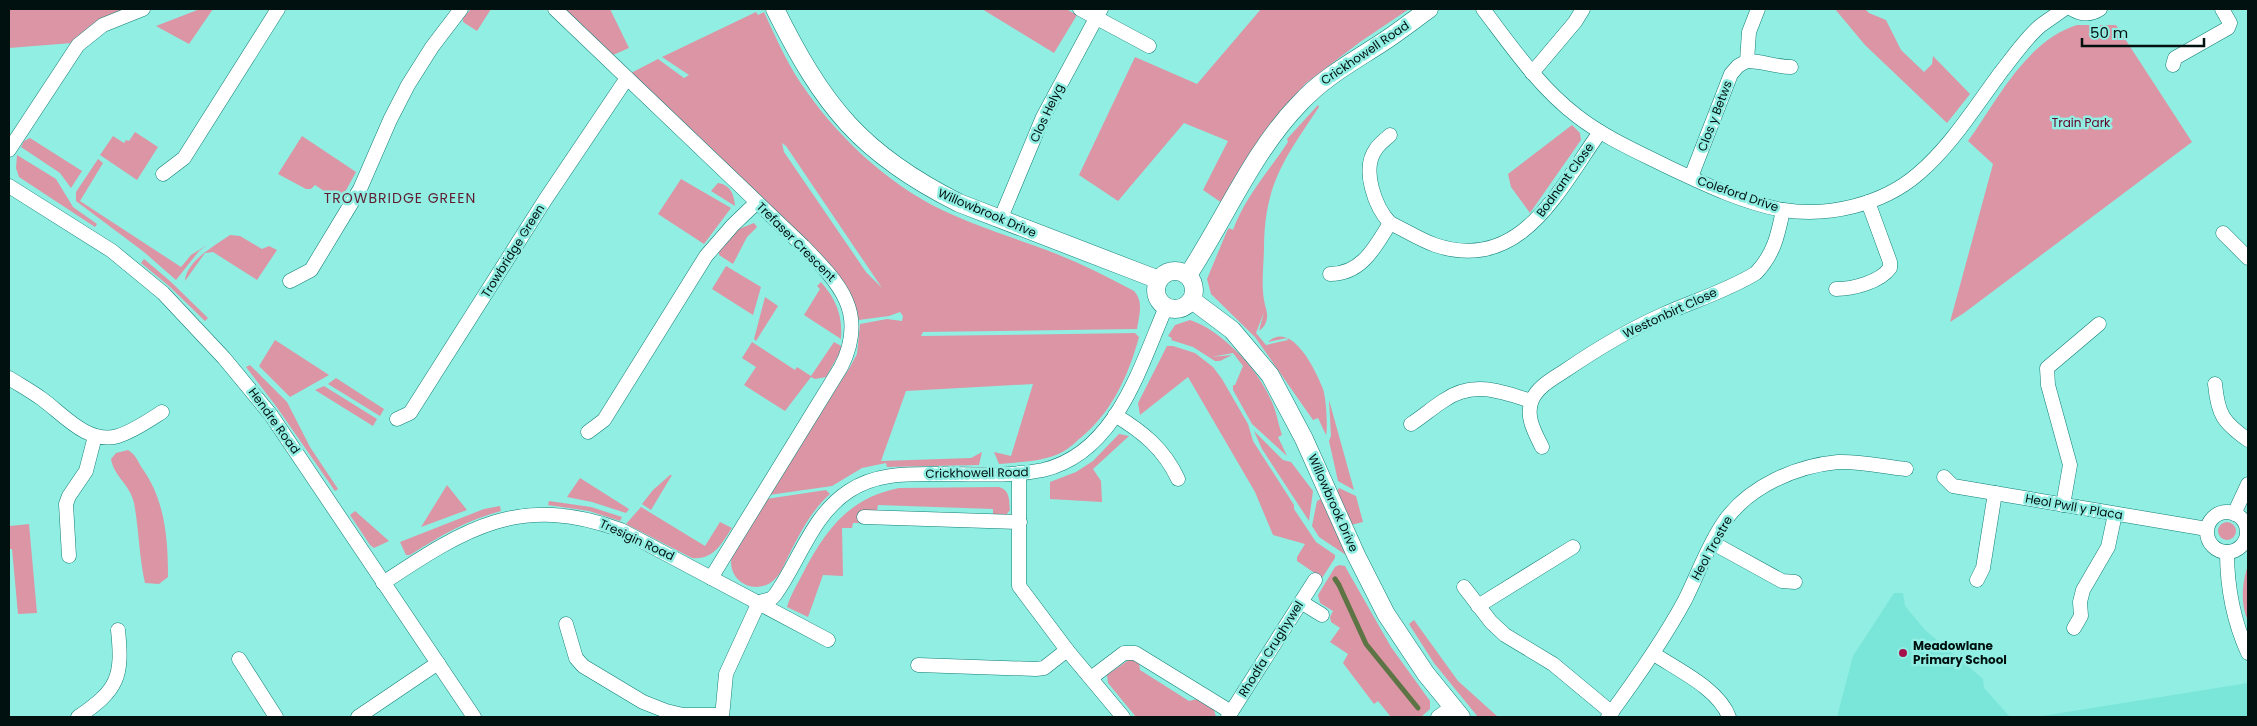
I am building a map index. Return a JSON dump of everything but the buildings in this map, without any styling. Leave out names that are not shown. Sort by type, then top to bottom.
[{"type":"street","points":[[9,150],[78,45],[103,25],[143,9]]},
{"type":"street","points":[[163,174],[184,158],[278,9]]},
{"type":"street","points":[[290,281],[311,270],[360,190],[390,120],[408,85],[437,40],[461,9]]},
{"type":"street","name":"Trefaser Crescent","points":[[555,9],[831,275],[843,291],[850,309],[852,333],[850,347],[841,367],[711,578]]},
{"type":"street","name":"Willowbrook Drive","points":[[775,9],[810,75],[825,97],[858,135],[905,174],[959,203],[1159,280]]},
{"type":"street","points":[[1080,9],[1098,13],[1149,46]]},
{"type":"street","name":"Crickhowell Road","points":[[1188,275],[1212,240],[1258,157],[1295,108],[1314,89],[1351,60],[1385,40],[1429,9]]},
{"type":"street","name":"Coleford Drive","points":[[1483,9],[1532,73],[1577,116],[1600,132],[1691,178],[1746,199],[1783,210],[1836,210],[1868,202],[1884,196],[1916,176],[1938,155],[2019,49],[2039,27],[2064,9]]},
{"type":"street","points":[[1532,73],[1575,22],[1583,9]]},
{"type":"street","points":[[1758,9],[1749,32],[1747,61],[1760,61],[1776,67],[1791,67]]},
{"type":"street","points":[[2072,9],[2082,14],[2100,9]]},
{"type":"street","points":[[2172,65],[2175,58],[2228,28],[2230,23],[2222,9]]},
{"type":"street","name":"Clos Helyg","points":[[1000,220],[1044,117],[1098,13]]},
{"type":"street","name":"Clos y Betws","points":[[1691,178],[1731,74],[1738,66],[1747,61]]},
{"type":"street","name":"Trowbridge Green","points":[[396,419],[410,413],[545,200],[627,78]]},
{"type":"street","name":"Bodnant Close","points":[[1390,223],[1434,245],[1461,250],[1492,246],[1511,240],[1526,231],[1544,213],[1600,132]]},
{"type":"street","points":[[1330,274],[1343,274],[1358,266],[1378,243],[1390,223],[1376,200],[1370,171],[1375,150],[1390,135]]},
{"type":"street","name":"Hendre Road","points":[[9,186],[112,251],[163,293],[230,365],[271,415],[474,717]]},
{"type":"street","points":[[1836,289],[1849,289],[1885,274],[1890,268],[1890,262],[1868,202]]},
{"type":"street","points":[[588,432],[604,420],[706,256],[733,225],[756,203]]},
{"type":"street","name":"Westonbirt Close","points":[[1532,401],[1536,393],[1547,383],[1592,352],[1629,331],[1756,273],[1767,262],[1773,250],[1783,210]]},
{"type":"street","points":[[2223,233],[2248,258]]},
{"type":"street","points":[[1176,271],[1188,275],[1194,286],[1192,300],[1183,308],[1171,309],[1166,307],[1161,303],[1156,292],[1159,280],[1163,275],[1176,271]]},
{"type":"street","name":"Willowbrook Drive","points":[[1192,300],[1232,330],[1270,374],[1304,439],[1356,555],[1382,605],[1421,666],[1457,712]]},
{"type":"street","name":"Crickhowell Road","points":[[759,602],[771,599],[775,594],[823,515],[840,498],[861,484],[898,475],[1019,473],[1043,470],[1069,459],[1093,442],[1115,415],[1134,381],[1166,307]]},
{"type":"street","points":[[2063,505],[2070,465],[2048,385],[2046,368],[2099,324]]},
{"type":"street","points":[[9,378],[95,436],[117,436],[129,432],[162,412]]},
{"type":"street","points":[[2215,384],[2217,401],[2223,420],[2248,440]]},
{"type":"street","points":[[1411,424],[1454,394],[1470,389],[1499,390],[1532,401],[1531,424],[1542,448]]},
{"type":"street","points":[[1115,415],[1146,435],[1173,469],[1178,479]]},
{"type":"street","points":[[69,556],[66,504],[69,496],[86,471],[95,436]]},
{"type":"street","name":"Heol Trostre","points":[[1610,715],[1654,654],[1723,523],[1745,499],[1784,476],[1820,465],[1840,462],[1906,469]]},
{"type":"street","points":[[1019,473],[1019,586],[1090,678],[1123,717]]},
{"type":"street","name":"Heol Pwll y Placa","points":[[1944,477],[1953,486],[2207,530]]},
{"type":"street","points":[[2234,514],[2248,484]]},
{"type":"street","points":[[1977,580],[1983,568],[1995,493]]},
{"type":"street","points":[[2221,513],[2234,514],[2244,522],[2246,537],[2239,548],[2228,552],[2216,549],[2209,543],[2207,530],[2215,516],[2221,513]]},
{"type":"street","name":"Tresigin Road","points":[[383,582],[455,537],[484,524],[532,514],[569,515],[621,530],[828,640]]},
{"type":"street","points":[[2074,628],[2081,616],[2080,602],[2083,590],[2108,547],[2115,514]]},
{"type":"street","points":[[864,518],[1020,522]]},
{"type":"street","points":[[1712,543],[1782,581],[1795,582]]},
{"type":"street","points":[[1478,606],[1573,547]]},
{"type":"street","points":[[2228,552],[2227,571],[2232,608],[2236,626],[2247,648]]},
{"type":"street","name":"Rhodfa Crughywel","points":[[1230,715],[1314,580]]},
{"type":"street","points":[[1464,587],[1478,606],[1505,635],[1553,664],[1610,715]]},
{"type":"street","points":[[566,624],[576,658],[583,666],[643,702],[683,714],[722,716],[726,674],[759,602]]},
{"type":"street","points":[[1301,602],[1322,615]]},
{"type":"street","points":[[78,717],[102,699],[118,675],[121,664],[118,630]]},
{"type":"street","points":[[918,665],[1036,669],[1044,668],[1068,650]]},
{"type":"street","points":[[1090,678],[1124,653],[1135,653],[1230,715]]},
{"type":"street","points":[[1654,654],[1713,693],[1722,702],[1729,717]]},
{"type":"street","points":[[239,659],[276,717]]},
{"type":"street","points":[[358,717],[438,663]]},
{"type":"street","points":[[1438,717],[1457,712]]},
{"type":"shaded area","name":"Meadowlane Primary School","points":[[1894,593],[1903,593],[1905,606],[1925,630],[1983,679],[1984,688],[2010,717],[1837,717],[1853,656]]},
{"type":"shaded area","points":[[2248,683],[2248,717],[2036,717]]},
{"type":"green space","points":[[9,9],[123,9],[90,26],[72,43],[9,48]]},
{"type":"green space","points":[[200,9],[213,9],[189,44],[156,26]]},
{"type":"green space","points":[[471,9],[491,9],[477,31],[463,22],[463,18]]},
{"type":"green space","points":[[565,9],[610,9],[629,48],[613,55]]},
{"type":"green space","points":[[982,9],[1066,9],[1077,15],[1054,53]]},
{"type":"green space","points":[[1261,9],[1409,9],[1360,42],[1305,84],[1279,116],[1222,203],[1203,190],[1228,141],[1184,123],[1118,201],[1079,175],[1135,57],[1197,84]]},
{"type":"green space","points":[[1835,9],[1865,9],[1869,13],[1886,20],[1901,50],[1924,72],[1932,64],[1933,56],[1970,94],[1947,123],[1865,45]]},
{"type":"green space","points":[[756,12],[758,15],[764,12],[784,54],[821,111],[854,147],[891,179],[932,205],[953,215],[1060,255],[1134,291],[1140,304],[1137,329],[923,332],[921,336],[1135,333],[1139,337],[1124,380],[1100,419],[1090,430],[1059,454],[1035,460],[999,464],[994,452],[1011,456],[1033,384],[906,391],[881,461],[971,458],[982,452],[979,465],[887,467],[886,463],[862,468],[832,486],[769,495],[857,354],[860,324],[887,319],[902,321],[903,316],[900,312],[889,316],[859,320],[846,288],[631,73],[658,59],[684,78],[689,75],[662,57]],"holes":[[[782,143],[786,146],[882,288],[866,272],[784,152]]]},
{"type":"green space","name":"Train Park","points":[[2077,25],[2116,25],[2192,142],[1950,322],[1993,164],[1968,141],[2002,90],[2028,58],[2059,33]]},
{"type":"green space","points":[[1318,105],[1319,107],[1296,141],[1279,172],[1268,205],[1265,224],[1263,287],[1267,320],[1259,331],[1264,312],[1256,333],[1266,345],[1288,340],[1287,338],[1302,350],[1323,389],[1327,426],[1326,435],[1318,418],[1313,420],[1255,337],[1211,294],[1207,279],[1227,231],[1229,228],[1233,230],[1244,206],[1288,142],[1287,139]]},
{"type":"green space","points":[[1572,125],[1580,133],[1581,140],[1530,213],[1511,187],[1508,174]]},
{"type":"green space","points":[[135,132],[158,147],[137,180],[100,155],[113,136],[124,143],[126,140],[129,141]]},
{"type":"green space","points":[[302,136],[356,172],[338,205],[324,197],[324,191],[315,185],[311,189],[306,189],[278,174]]},
{"type":"green space","points":[[30,138],[82,171],[71,188],[60,173],[21,147],[24,141]]},
{"type":"green space","points":[[17,155],[56,179],[73,207],[97,224],[95,227],[19,177],[16,168]]},
{"type":"green space","points":[[98,159],[103,163],[80,201],[181,267],[191,255],[207,245],[199,251],[176,280],[144,252],[76,201],[76,192]]},
{"type":"green space","points":[[681,179],[731,208],[704,244],[658,214]]},
{"type":"green space","points":[[718,183],[729,188],[734,198],[735,206],[711,191]]},
{"type":"green space","points":[[754,223],[757,227],[747,237],[733,264],[719,255],[719,251],[739,229]]},
{"type":"green space","points":[[230,235],[240,236],[262,249],[269,246],[277,250],[257,280],[213,252],[205,253],[185,281],[190,267],[196,260],[203,254]]},
{"type":"green space","points":[[144,259],[208,318],[205,321],[169,286],[141,263]]},
{"type":"green space","points":[[726,266],[761,287],[753,315],[712,289]]},
{"type":"green space","points":[[821,282],[831,295],[840,315],[841,339],[804,315],[820,289],[817,286]]},
{"type":"green space","points":[[765,297],[778,306],[756,341],[754,339]]},
{"type":"green space","points":[[1190,320],[1214,332],[1226,341],[1247,363],[1264,386],[1274,407],[1282,435],[1278,437],[1287,456],[1252,424],[1233,390],[1233,385],[1235,385],[1243,366],[1233,353],[1211,357],[1232,355],[1220,361],[1215,361],[1193,347],[1171,340],[1172,338],[1168,336],[1175,325]]},
{"type":"green space","points":[[1277,337],[1287,338],[1268,342]]},
{"type":"green space","points":[[275,340],[329,375],[290,397],[259,366]]},
{"type":"green space","points":[[752,342],[795,370],[797,367],[811,376],[834,342],[843,347],[826,377],[815,379],[811,377],[785,411],[744,385],[756,367],[742,358]]},
{"type":"green space","points":[[1167,346],[1195,353],[1213,367],[1222,379],[1248,424],[1253,441],[1294,505],[1294,509],[1316,542],[1335,555],[1322,578],[1297,561],[1297,557],[1305,544],[1273,535],[1255,492],[1188,377],[1140,415],[1138,403]]},
{"type":"green space","points":[[250,365],[287,402],[310,447],[338,489],[335,491],[276,406],[246,367]]},
{"type":"green space","points":[[336,378],[384,409],[380,416],[328,384]]},
{"type":"green space","points":[[324,386],[377,419],[373,426],[315,390]]},
{"type":"green space","points":[[1329,400],[1354,490],[1338,481],[1329,441],[1331,436]]},
{"type":"green space","points":[[1254,431],[1283,460],[1291,462],[1313,491],[1309,521],[1262,449]]},
{"type":"green space","points":[[1119,434],[1129,436],[1093,469],[1101,481],[1102,502],[1050,499],[1050,482],[1076,472],[1093,461]]},
{"type":"green space","points":[[128,450],[135,456],[150,480],[164,520],[168,577],[159,584],[145,583],[134,503],[132,496],[115,471],[111,459],[116,453]]},
{"type":"green space","points":[[672,475],[651,510],[642,504],[653,490]]},
{"type":"green space","points":[[580,478],[629,509],[626,513],[592,502],[567,497]]},
{"type":"green space","points":[[447,485],[467,510],[421,527]]},
{"type":"green space","points":[[999,487],[1005,490],[1008,496],[1010,510],[1006,515],[993,514],[993,509],[878,505],[877,511],[860,511],[860,523],[853,523],[852,528],[842,528],[843,576],[823,575],[808,617],[787,607],[811,559],[829,531],[852,508],[866,500],[899,488]]},
{"type":"green space","points":[[1339,488],[1356,496],[1363,522],[1351,525],[1337,491]]},
{"type":"green space","points":[[826,490],[830,494],[806,523],[776,578],[769,584],[761,587],[752,587],[738,579],[733,573],[731,565],[734,549],[766,499]]},
{"type":"green space","points":[[1321,499],[1346,555],[1319,537],[1312,526],[1317,501]]},
{"type":"green space","points":[[549,501],[591,507],[622,517],[620,521],[589,511],[548,505]]},
{"type":"green space","points":[[500,506],[501,511],[454,529],[410,555],[406,555],[400,542],[484,509]]},
{"type":"green space","points":[[641,507],[705,546],[720,522],[732,528],[711,554],[700,558],[692,558],[626,524]]},
{"type":"green space","points":[[355,511],[389,541],[374,548],[370,545],[350,515]]},
{"type":"green space","points":[[9,519],[10,526],[29,524],[37,613],[18,614],[12,549],[9,549]]},
{"type":"green space","points":[[2227,522],[2233,525],[2236,531],[2233,537],[2227,540],[2221,537],[2218,531],[2221,525]]},
{"type":"green space","points":[[1339,565],[1345,566],[1391,647],[1430,701],[1430,709],[1421,717],[1391,717],[1378,701],[1374,704],[1343,663],[1348,654],[1330,642],[1340,628],[1331,622],[1330,617],[1333,611],[1320,603],[1318,595],[1335,567]]},
{"type":"green space","points":[[2248,565],[2248,621],[2245,614],[2243,593]]},
{"type":"green space","points":[[1414,620],[1458,681],[1498,717],[1478,717],[1434,663],[1409,624]]},
{"type":"green space","points":[[1130,659],[1139,663],[1140,670],[1189,701],[1197,699],[1214,710],[1216,717],[1136,717],[1108,683],[1107,675]]},
{"type":"waterway","points":[[1335,579],[1366,644],[1418,708]]},
{"type":"place","name":"Meadowlane Primary School","points":[[1903,653]]},
{"type":"district","name":"TROWBRIDGE GREEN","points":[[400,198]]}]
